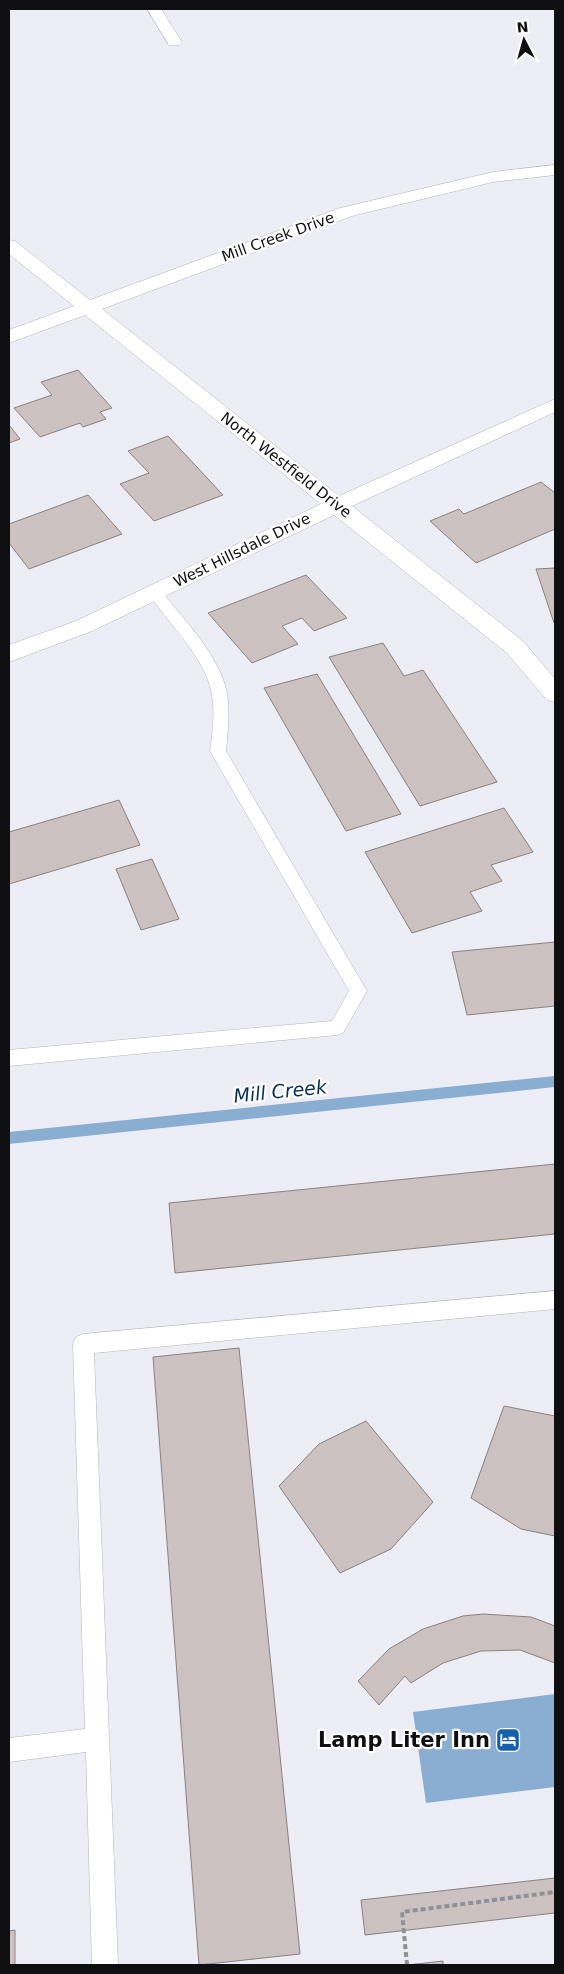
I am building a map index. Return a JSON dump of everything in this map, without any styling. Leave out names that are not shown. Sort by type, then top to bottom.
[{"type":"street","points":[[154,9],[174,42]]},
{"type":"street","name":"Mill Creek Drive","points":[[9,337],[346,212],[493,177],[555,170]]},
{"type":"street","name":"North Westfield Drive","points":[[9,245],[515,647],[555,694]]},
{"type":"street","name":"West Hillsdale Drive","points":[[9,654],[84,626],[336,505],[555,405]]},
{"type":"lane","points":[[9,1058],[337,1028],[358,991],[218,750],[221,730],[221,708],[217,684],[210,668],[155,592]]},
{"type":"lane","points":[[105,1965],[83,1344],[555,1300]]},
{"type":"lane","points":[[9,1750],[97,1739]]},
{"type":"path","points":[[407,1965],[402,1912],[555,1892]]},
{"type":"water","points":[[555,1694],[555,1787],[426,1803],[413,1712]]},
{"type":"building","points":[[78,370],[112,408],[100,412],[106,419],[83,427],[80,423],[40,437],[14,408],[52,395],[41,382]]},
{"type":"building","points":[[9,425],[20,439],[9,443]]},
{"type":"building","points":[[168,436],[223,495],[154,521],[120,484],[149,473],[128,451]]},
{"type":"building","points":[[541,482],[555,493],[555,529],[476,563],[430,521],[459,509],[464,514]]},
{"type":"building","points":[[88,495],[122,534],[29,569],[9,543],[9,524]]},
{"type":"building","points":[[555,568],[555,623],[554,623],[536,569]]},
{"type":"building","points":[[306,575],[347,618],[314,631],[302,618],[282,626],[298,644],[252,663],[208,613]]},
{"type":"building","points":[[383,643],[404,676],[423,670],[497,782],[420,806],[329,657]]},
{"type":"building","points":[[317,674],[401,814],[346,831],[264,688]]},
{"type":"building","points":[[119,800],[140,845],[9,884],[9,832]]},
{"type":"building","points":[[504,808],[533,852],[491,865],[502,881],[470,892],[482,911],[412,933],[365,852]]},
{"type":"building","points":[[152,859],[179,919],[141,930],[116,869]]},
{"type":"building","points":[[555,942],[555,1006],[467,1015],[452,952]]},
{"type":"building","points":[[555,1164],[555,1234],[175,1273],[169,1203]]},
{"type":"building","points":[[239,1348],[300,1954],[199,1965],[153,1357]]},
{"type":"building","points":[[504,1406],[555,1416],[555,1536],[521,1529],[471,1498]]},
{"type":"building","points":[[366,1421],[433,1502],[391,1549],[340,1573],[279,1486],[319,1444]]},
{"type":"building","points":[[483,1614],[531,1617],[555,1626],[555,1663],[520,1650],[481,1651],[443,1663],[411,1683],[405,1676],[379,1705],[358,1681],[389,1649],[423,1629],[463,1616]]},
{"type":"building","points":[[555,1878],[555,1913],[365,1935],[361,1900]]},
{"type":"building","points":[[15,1930],[15,1965],[9,1965],[9,1931]]},
{"type":"building","points":[[443,1961],[443,1965],[407,1965]]},
{"type":"waterway","name":"Mill Creek","points":[[9,1138],[555,1081]]},
{"type":"place","name":"Lamp Liter Inn","points":[[508,1740]]}]
